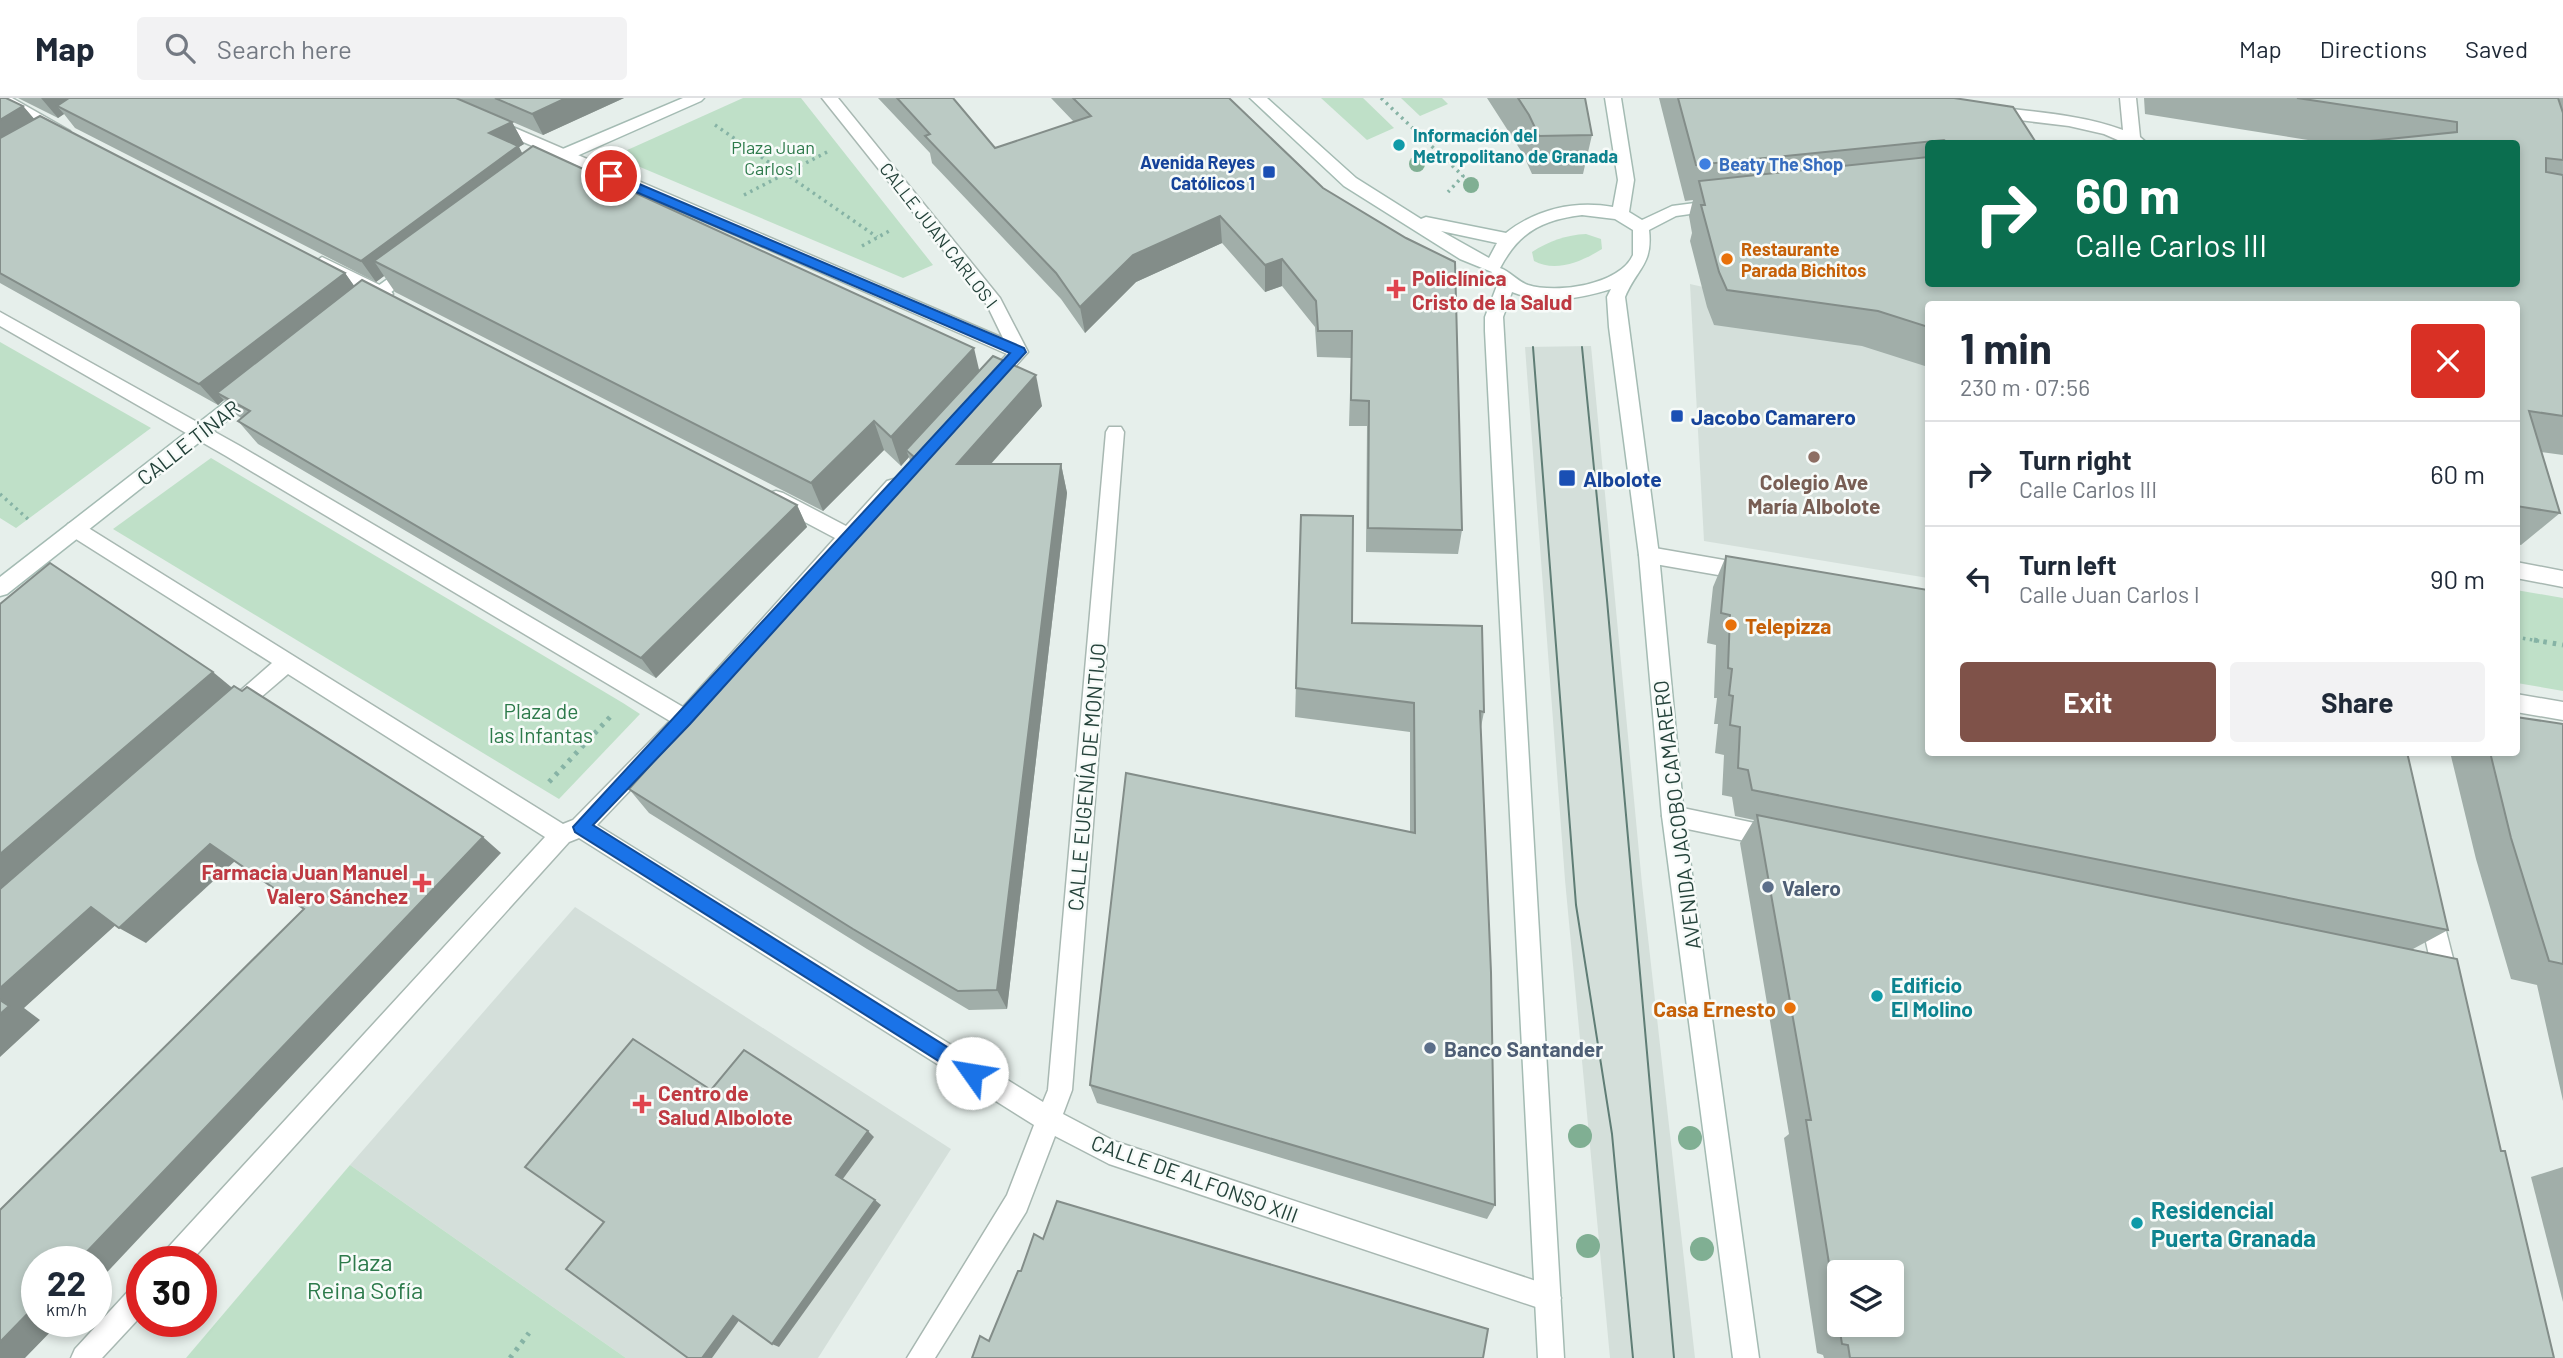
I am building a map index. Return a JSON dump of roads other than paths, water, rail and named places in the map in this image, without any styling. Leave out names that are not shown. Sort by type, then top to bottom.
[{"type":"street","points":[[0,98],[52,132],[83,141]]},
{"type":"street","points":[[520,188],[564,155],[696,98]]},
{"type":"street","name":"CALLE JUAN CARLOS I","points":[[830,98],[994,302],[1019,352]]},
{"type":"street","points":[[1258,98],[1350,182],[1466,254],[1493,266],[1506,284],[1527,292],[1551,295],[1574,293],[1627,272]]},
{"type":"street","points":[[1613,98],[1626,180],[1620,214]]},
{"type":"street","points":[[2128,98],[2136,140]]},
{"type":"street","points":[[1980,110],[2099,128],[2133,140]]},
{"type":"street","name":"CALLE JUAN CARLOS I","points":[[475,115],[1019,352]]},
{"type":"street","points":[[52,132],[78,117]]},
{"type":"street","points":[[1493,266],[1497,251],[1506,239],[1531,223],[1565,212],[1593,209],[1620,214],[1641,227],[1672,211],[1731,204]]},
{"type":"street","points":[[1415,221],[1506,239]]},
{"type":"street","name":"AVENIDA JACOBO CAMARERO","points":[[1641,227],[1643,250],[1638,263],[1627,272],[1616,296],[1618,327],[1648,555],[1673,816],[1746,1358]]},
{"type":"street","points":[[305,254],[404,305]]},
{"type":"street","points":[[348,317],[423,260]]},
{"type":"street","points":[[1506,284],[1494,317],[1494,331],[1551,1358]]},
{"type":"street","points":[[0,318],[201,432],[685,719]]},
{"type":"street","points":[[981,393],[1019,352]]},
{"type":"street","name":"CALLE TÍNAR","points":[[0,588],[264,383]]},
{"type":"street","name":"CALLE EUGENÍA DE MONTIJO","points":[[1049,1120],[1060,1090],[1115,432]]},
{"type":"street","points":[[187,1246],[571,831],[685,719],[905,474]]},
{"type":"street","points":[[762,491],[848,536]]},
{"type":"street","points":[[75,529],[523,813],[571,831]]},
{"type":"street","points":[[1648,555],[1769,576]]},
{"type":"street","points":[[2520,571],[2563,579]]},
{"type":"street","points":[[214,725],[286,663]]},
{"type":"street","points":[[2520,704],[2563,711]]},
{"type":"street","points":[[1673,816],[1789,840]]},
{"type":"street","name":"CALLE DE ALFONSO XIII","points":[[571,831],[1049,1120],[1109,1152],[1548,1298]]},
{"type":"street","points":[[2424,883],[2435,973],[2451,1002]]},
{"type":"street","points":[[920,1358],[1017,1203],[1049,1120]]},
{"type":"street","points":[[84,1358],[126,1312]]},
{"type":"tram line","points":[[1533,347],[1576,905],[1612,1134],[1633,1358]]},
{"type":"tram line","points":[[1582,347],[1674,1358]]},
{"type":"place","name":"Información del Metropolitano de Granada","points":[[1399,145]]},
{"type":"place","name":"Beaty The Shop","points":[[1705,164]]},
{"type":"place","name":"Avenida Reyes Católicos 1","points":[[1269,172]]},
{"type":"place","name":"Restaurante Parada Bichitos","points":[[1727,259]]},
{"type":"place","name":"Policlínica Cristo de la Salud","points":[[1396,289]]},
{"type":"place","name":"Jacobo Camarero","points":[[1677,416]]},
{"type":"place","name":"Colegio Ave María Albolote","points":[[1814,457]]},
{"type":"place","name":"Albolote","points":[[1567,478]]},
{"type":"place","name":"Telepizza","points":[[1731,625]]},
{"type":"place","name":"Farmacia Juan Manuel Valero Sánchez","points":[[422,883]]},
{"type":"place","name":"Valero","points":[[1768,887]]},
{"type":"place","name":"Edificio El Molino","points":[[1877,996]]},
{"type":"place","name":"Casa Ernesto","points":[[1790,1008]]},
{"type":"place","name":"Banco Santander","points":[[1430,1048]]},
{"type":"place","name":"Centro de Salud Albolote","points":[[642,1104]]},
{"type":"place","name":"Residencial Puerta Granada","points":[[2137,1223]]},
{"type":"park label","name":"Plaza Juan Carlos I","points":[[773,157]]},
{"type":"park label","name":"Plaza de las Infantas","points":[[541,722]]},
{"type":"park label","name":"Plaza Reina Sofía","points":[[365,1275]]}]
